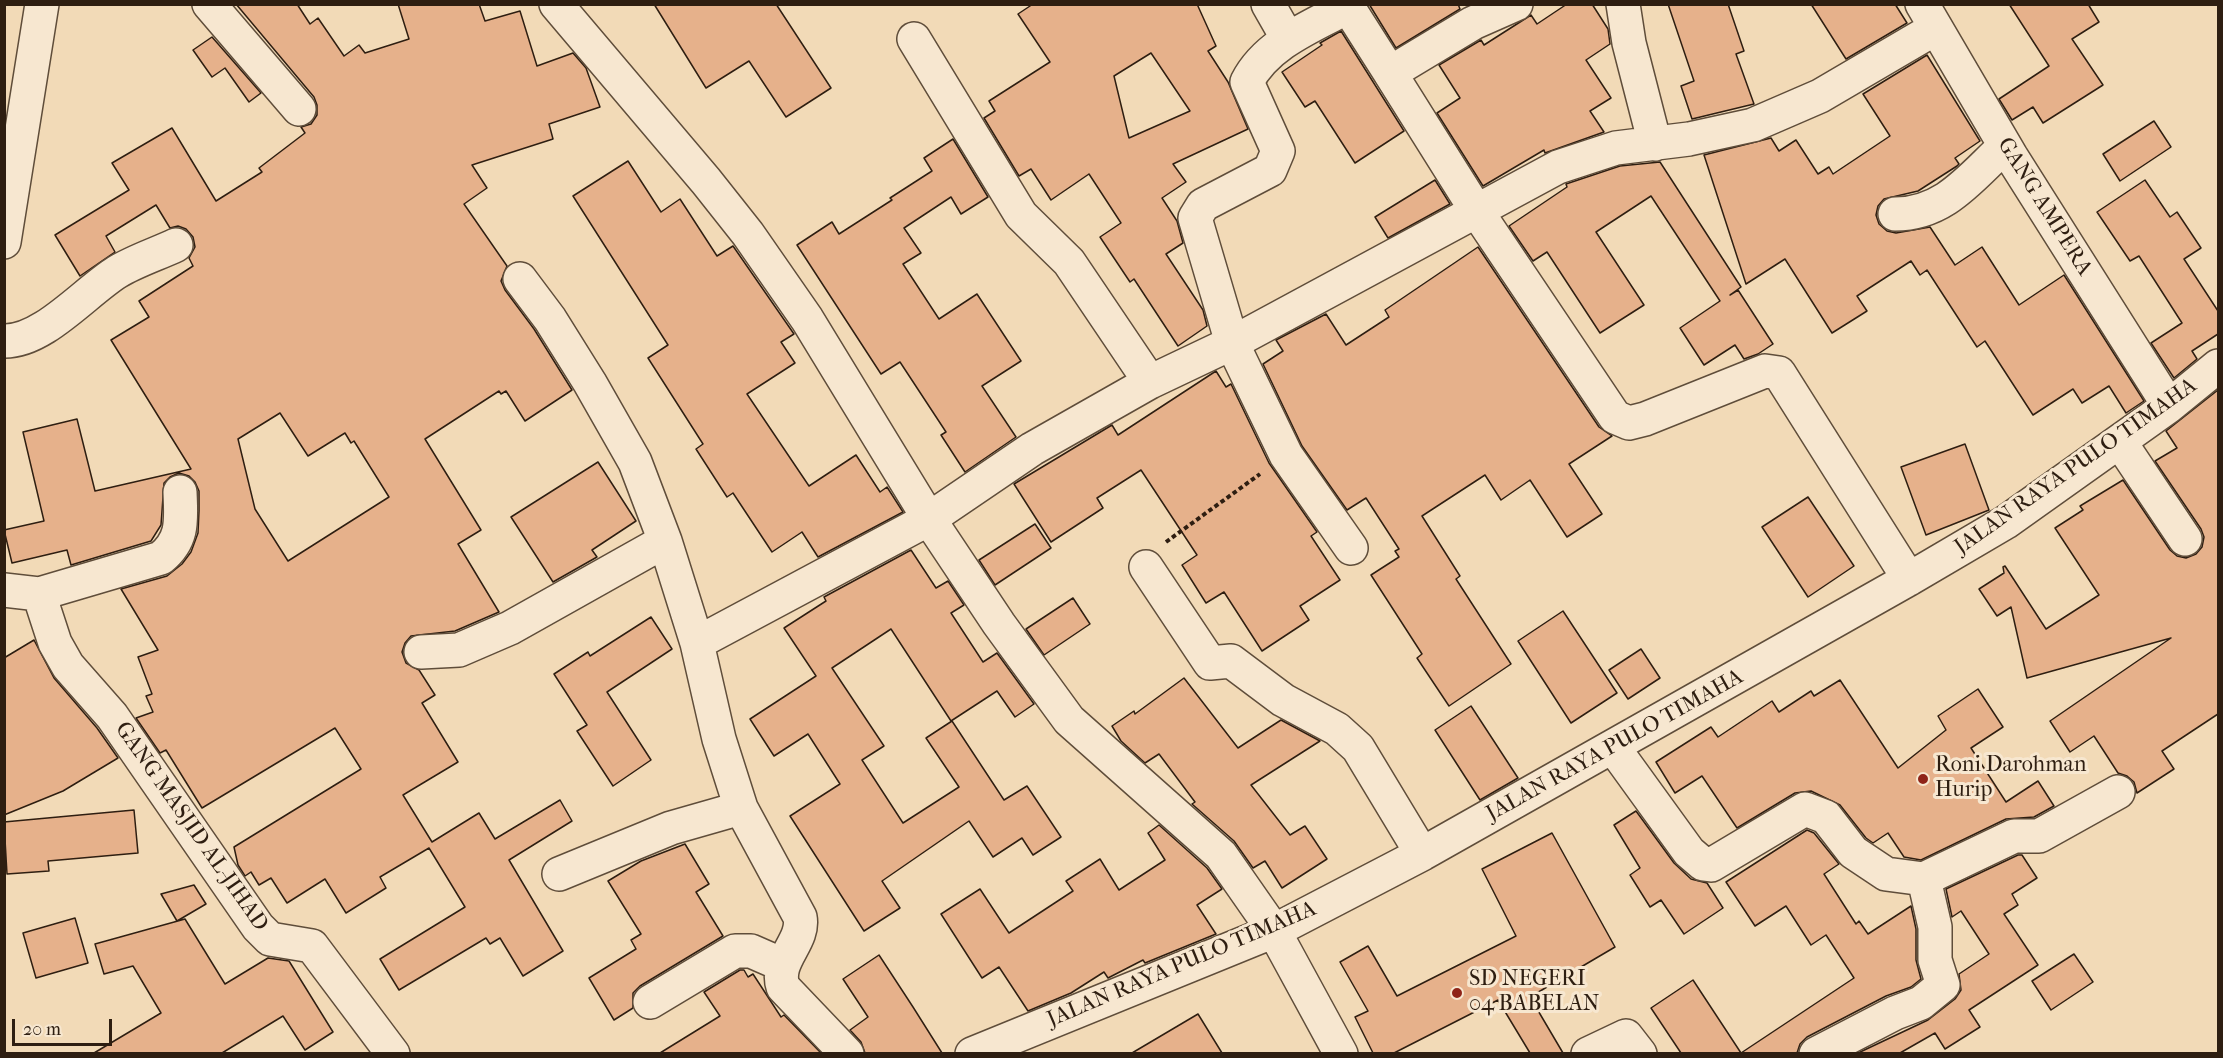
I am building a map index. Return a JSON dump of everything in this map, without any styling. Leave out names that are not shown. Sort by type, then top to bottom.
[{"type":"street","points":[[4,242],[42,4]]},
{"type":"street","points":[[209,4],[299,109]]},
{"type":"street","points":[[556,4],[748,234],[807,319],[929,519],[999,624],[1069,720],[1211,845],[1274,931],[1341,1053]]},
{"type":"street","points":[[1268,4],[1288,39]]},
{"type":"street","points":[[1390,73],[1473,23],[1516,4]]},
{"type":"street","points":[[1623,4],[1629,43],[1655,144]]},
{"type":"street","points":[[1351,548],[1286,455],[1232,343],[1194,218],[1203,205],[1270,170],[1278,151],[1247,82],[1255,66],[1288,39],[1348,7],[1476,210],[1615,417],[1629,423],[1645,419],[1765,371],[1779,374],[1909,579]]},
{"type":"street","points":[[697,644],[929,519],[1032,449],[1150,382],[1232,343],[1558,167],[1616,148],[1655,144],[1753,125],[1820,96],[1929,16]]},
{"type":"street","name":"GANG AMPERA","points":[[1929,16],[2005,146],[2169,406]]},
{"type":"street","points":[[914,39],[1021,215],[1070,262],[1150,382]]},
{"type":"street","points":[[1895,214],[1915,214],[1940,203],[2005,146]]},
{"type":"street","points":[[4,341],[27,336],[52,322],[118,271],[176,245]]},
{"type":"street","points":[[520,279],[550,319],[608,411],[635,462],[665,541],[697,644],[720,739],[741,808],[800,917],[800,930],[783,965],[781,980],[787,993],[847,1053]]},
{"type":"street","name":"JALAN RAYA PULO TIMAHA","points":[[972,1053],[1274,931],[1422,854],[2006,522],[2169,406],[2218,366]]},
{"type":"street","points":[[2120,442],[2185,539]]},
{"type":"street","points":[[4,590],[39,594],[161,558],[174,548],[181,525],[180,492]]},
{"type":"street","points":[[421,652],[459,650],[510,628],[665,541]]},
{"type":"street","points":[[1146,567],[1210,663],[1231,662],[1283,700],[1348,736],[1358,748],[1422,854]]},
{"type":"street","name":"GANG MASJID AL-JIHAD","points":[[39,594],[55,643],[68,666],[112,716],[258,927],[270,939],[312,946],[393,1053]]},
{"type":"street","points":[[1612,747],[1689,852],[1703,864],[1717,862],[1805,809],[1826,817],[1853,852],[1886,874],[1924,879],[2014,836],[2038,836],[2118,792]]},
{"type":"street","points":[[559,874],[665,830],[741,808]]},
{"type":"street","points":[[1816,1053],[1895,1013],[1921,1003],[1943,985],[1935,960],[1935,927],[1924,879]]},
{"type":"street","points":[[650,1002],[735,951],[751,951],[783,965]]},
{"type":"street","points":[[1588,1053],[1626,1036],[1640,1053]]},
{"type":"path","points":[[1146,567],[1150,555],[1172,536],[1286,455]]},
{"type":"building","points":[[236,4],[297,4],[310,24],[318,18],[344,56],[359,45],[365,53],[409,39],[398,4],[479,4],[485,21],[520,11],[537,66],[573,53],[586,68],[600,107],[549,124],[553,139],[472,165],[487,188],[464,204],[507,266],[501,281],[505,290],[534,329],[572,390],[525,421],[506,391],[501,394],[499,391],[425,439],[481,530],[458,544],[499,612],[455,631],[411,636],[402,652],[406,663],[419,670],[435,695],[422,703],[458,762],[403,795],[432,842],[479,813],[495,839],[560,800],[572,821],[509,860],[563,951],[523,976],[500,938],[490,944],[486,938],[399,990],[380,959],[465,907],[429,848],[380,877],[386,888],[346,913],[325,879],[287,903],[271,878],[259,885],[251,872],[245,876],[238,865],[234,847],[361,769],[335,728],[202,808],[166,750],[160,753],[136,718],[153,712],[146,696],[152,694],[138,657],[158,650],[121,589],[167,576],[182,564],[191,552],[198,533],[199,491],[189,476],[179,473],[164,483],[161,525],[151,541],[71,565],[67,550],[12,563],[4,530],[44,521],[23,432],[77,419],[95,491],[191,469],[111,340],[149,317],[139,301],[193,266],[189,258],[195,247],[193,237],[186,229],[178,226],[170,228],[156,205],[106,236],[115,252],[80,276],[55,235],[129,190],[112,163],[172,128],[216,201],[262,172],[259,168],[305,133],[301,127],[311,124],[317,115],[314,97]],"holes":[[[280,413],[308,456],[345,433],[351,443],[354,441],[389,497],[288,561],[255,509],[238,439]]]},
{"type":"building","points":[[654,4],[776,4],[831,88],[786,117],[749,61],[706,88]]},
{"type":"building","points":[[1033,4],[1197,4],[1216,46],[1208,51],[1228,82],[1248,129],[1173,164],[1186,182],[1162,198],[1177,221],[1183,243],[1166,254],[1203,310],[1207,326],[1178,346],[1134,279],[1130,282],[1100,237],[1121,223],[1089,174],[1051,200],[1031,169],[1019,176],[984,118],[995,111],[989,101],[1050,62],[1018,14]],"holes":[[[1151,53],[1190,111],[1129,138],[1114,76]]]},
{"type":"building","points":[[1369,4],[1458,4],[1460,9],[1396,48]]},
{"type":"building","points":[[1567,4],[1592,4],[1608,29],[1610,44],[1586,60],[1611,98],[1590,111],[1604,132],[1545,153],[1544,150],[1483,186],[1437,113],[1460,98],[1439,65],[1481,40],[1484,45],[1531,15],[1537,24]]},
{"type":"building","points":[[1668,4],[1728,4],[1744,51],[1736,54],[1754,104],[1692,119],[1681,86],[1694,81]]},
{"type":"building","points":[[1811,4],[1895,4],[1907,23],[1846,59]]},
{"type":"building","points":[[2009,4],[2088,4],[2099,22],[2072,39],[2103,85],[2043,123],[2033,107],[2012,120],[1999,99],[2049,66]]},
{"type":"building","points":[[1341,31],[1404,131],[1355,163],[1315,101],[1305,107],[1282,72],[1322,45],[1320,43]]},
{"type":"building","points":[[212,37],[261,93],[249,102],[225,68],[212,77],[193,50]]},
{"type":"building","points":[[1927,55],[1980,141],[1955,158],[1959,164],[1957,166],[1918,191],[1884,199],[1878,206],[1876,215],[1879,224],[1887,231],[1896,233],[1930,227],[1955,265],[1982,247],[2019,305],[2064,275],[2144,401],[2126,413],[2109,386],[2082,403],[2073,389],[2033,415],[1985,341],[1977,347],[1927,270],[1920,275],[1911,261],[1857,296],[1867,311],[1832,333],[1785,259],[1746,284],[1704,155],[1771,138],[1779,151],[1796,140],[1818,174],[1829,167],[1833,174],[1890,136],[1863,94]]},
{"type":"building","points":[[2154,121],[2171,147],[2120,181],[2103,154]]},
{"type":"building","points":[[953,139],[988,197],[961,214],[951,197],[904,228],[921,253],[903,264],[939,319],[977,294],[1021,361],[982,386],[1016,437],[965,472],[941,435],[946,432],[900,362],[881,374],[797,245],[832,222],[839,234],[892,200],[890,198],[932,171],[924,158]]},
{"type":"building","points":[[628,161],[661,212],[680,199],[717,256],[733,246],[794,334],[781,342],[795,363],[747,394],[809,486],[856,455],[880,492],[887,487],[903,512],[818,557],[802,532],[772,552],[733,493],[727,497],[696,449],[703,444],[648,358],[668,345],[573,196]]},
{"type":"building","points":[[1660,162],[1741,287],[1730,295],[1738,290],[1773,344],[1758,354],[1744,359],[1735,345],[1704,365],[1680,328],[1720,301],[1651,196],[1596,232],[1644,305],[1600,333],[1547,252],[1533,261],[1509,226],[1567,187],[1566,184],[1620,166]]},
{"type":"building","points":[[1435,180],[1450,204],[1388,238],[1375,217]]},
{"type":"building","points":[[2145,180],[2170,217],[2177,212],[2201,248],[2184,259],[2218,311],[2218,334],[2192,351],[2197,359],[2174,378],[2151,343],[2182,323],[2139,256],[2130,261],[2097,212]]},
{"type":"building","points":[[1478,247],[1599,427],[1612,436],[1569,464],[1602,514],[1567,537],[1530,480],[1501,500],[1485,475],[1422,516],[1460,576],[1456,579],[1511,664],[1449,706],[1417,658],[1422,654],[1371,575],[1399,557],[1395,551],[1399,549],[1366,498],[1347,510],[1302,446],[1263,364],[1283,351],[1276,340],[1326,314],[1346,345],[1389,317],[1385,310]]},
{"type":"building","points":[[1216,371],[1226,387],[1231,384],[1269,463],[1317,532],[1311,536],[1340,580],[1300,606],[1309,620],[1262,651],[1224,592],[1206,603],[1182,565],[1197,555],[1141,470],[1097,498],[1103,508],[1051,542],[1014,484],[1112,425],[1118,435]]},
{"type":"building","points":[[2218,390],[2218,714],[2162,751],[2174,769],[2137,793],[2134,782],[2118,773],[2094,736],[2070,752],[2050,721],[2171,638],[2027,678],[2011,607],[1997,616],[1979,589],[2004,573],[2003,567],[2005,566],[2046,629],[2099,595],[2055,528],[2083,510],[2080,506],[2123,480],[2170,550],[2177,556],[2186,558],[2196,554],[2202,547],[2204,537],[2201,529],[2155,461],[2177,448],[2166,431]]},
{"type":"building","points":[[1965,444],[1989,510],[1926,535],[1901,467]]},
{"type":"building","points":[[598,462],[636,521],[592,550],[597,557],[553,582],[511,517]]},
{"type":"building","points":[[1808,497],[1854,566],[1808,597],[1762,527]]},
{"type":"building","points":[[1035,524],[1051,548],[995,585],[979,560]]},
{"type":"building","points":[[911,550],[936,588],[948,581],[964,605],[951,613],[983,662],[997,653],[1034,704],[1015,717],[997,691],[951,721],[891,629],[832,668],[884,746],[862,760],[903,823],[959,787],[926,738],[952,721],[1004,800],[1027,786],[1061,837],[1033,855],[1022,838],[993,857],[969,821],[882,881],[900,908],[864,931],[790,816],[840,784],[808,734],[774,756],[750,719],[816,676],[784,628],[826,601],[824,597]]},
{"type":"building","points":[[1073,598],[1090,624],[1044,655],[1026,629]]},
{"type":"building","points":[[1563,611],[1617,693],[1571,723],[1518,641]]},
{"type":"building","points":[[651,617],[672,649],[607,692],[651,760],[613,786],[577,731],[587,725],[554,674],[588,652],[590,656]]},
{"type":"building","points":[[34,640],[54,678],[97,728],[118,758],[63,791],[4,815],[4,658]]},
{"type":"building","points":[[1641,649],[1660,678],[1628,699],[1609,670]]},
{"type":"building","points":[[1184,678],[1238,748],[1281,720],[1320,741],[1251,785],[1290,835],[1305,826],[1327,859],[1282,888],[1265,861],[1253,868],[1234,841],[1192,804],[1195,802],[1159,754],[1145,763],[1121,741],[1112,726],[1134,711],[1135,714]]},
{"type":"building","points":[[1840,680],[1898,768],[1946,730],[1938,716],[1978,689],[2003,727],[1971,748],[2006,802],[2038,781],[2054,806],[2034,817],[2006,819],[1921,860],[1904,857],[1888,833],[1873,843],[1866,838],[1840,805],[1811,791],[1795,793],[1737,828],[1702,776],[1675,793],[1656,762],[1711,727],[1718,737],[1772,701],[1779,712],[1811,691],[1814,696]]},
{"type":"building","points":[[1471,706],[1518,778],[1480,800],[1435,730]]},
{"type":"building","points":[[134,810],[138,853],[48,861],[49,871],[7,874],[4,822]]},
{"type":"building","points":[[1636,811],[1674,863],[1691,879],[1707,883],[1723,908],[1684,934],[1661,900],[1650,907],[1630,875],[1640,868],[1614,825]]},
{"type":"building","points":[[1159,825],[1207,868],[1222,889],[1197,905],[1216,934],[1145,963],[1143,960],[1108,978],[1104,972],[1071,993],[1028,1011],[999,967],[982,978],[941,914],[980,889],[1009,933],[1073,891],[1066,881],[1100,859],[1119,890],[1165,860],[1148,833]]},
{"type":"building","points":[[1807,830],[1814,833],[1839,864],[1824,874],[1856,924],[1859,921],[1868,934],[1911,906],[1916,929],[1916,960],[1921,979],[1911,987],[1886,996],[1807,1037],[1800,1044],[1797,1053],[1741,1053],[1854,978],[1826,935],[1811,945],[1786,906],[1755,926],[1726,882]]},
{"type":"building","points":[[1552,833],[1615,947],[1530,997],[1563,1053],[1530,1053],[1498,1000],[1394,1053],[1373,1053],[1355,1017],[1368,1011],[1340,962],[1368,946],[1397,996],[1516,936],[1482,869]]},
{"type":"building","points":[[685,844],[709,884],[696,892],[723,936],[640,986],[633,993],[633,1008],[614,1020],[589,978],[636,949],[631,940],[641,934],[608,881],[641,861]]},
{"type":"building","points":[[2022,855],[2037,878],[2012,894],[2018,905],[2004,914],[2038,965],[1969,1010],[1980,1027],[1945,1049],[1935,1033],[1900,1053],[1858,1053],[1928,1020],[1955,999],[1961,990],[1959,974],[1989,954],[1961,911],[1952,917],[1946,889]]},
{"type":"building","points":[[194,885],[206,904],[177,921],[161,894]]},
{"type":"building","points":[[75,918],[88,963],[36,978],[23,933]]},
{"type":"building","points":[[185,919],[225,984],[268,958],[289,961],[333,1032],[305,1050],[283,1016],[222,1053],[94,1053],[161,1013],[133,966],[104,974],[95,944]]},
{"type":"building","points":[[2074,954],[2093,982],[2051,1010],[2032,981]]},
{"type":"building","points":[[879,955],[942,1053],[865,1053],[861,1042],[850,1030],[868,1017],[843,979]]},
{"type":"building","points":[[740,970],[744,970],[748,977],[753,974],[781,1017],[784,1015],[821,1053],[660,1053],[720,1016],[704,992]]},
{"type":"building","points":[[1693,980],[1741,1053],[1681,1053],[1651,1008]]},
{"type":"building","points":[[1198,1014],[1222,1053],[1132,1053]]},
{"type":"place","name":"Roni Darohman Hurip","points":[[1923,779]]},
{"type":"place","name":"SD NEGERI 04 BABELAN","points":[[1457,993]]}]
